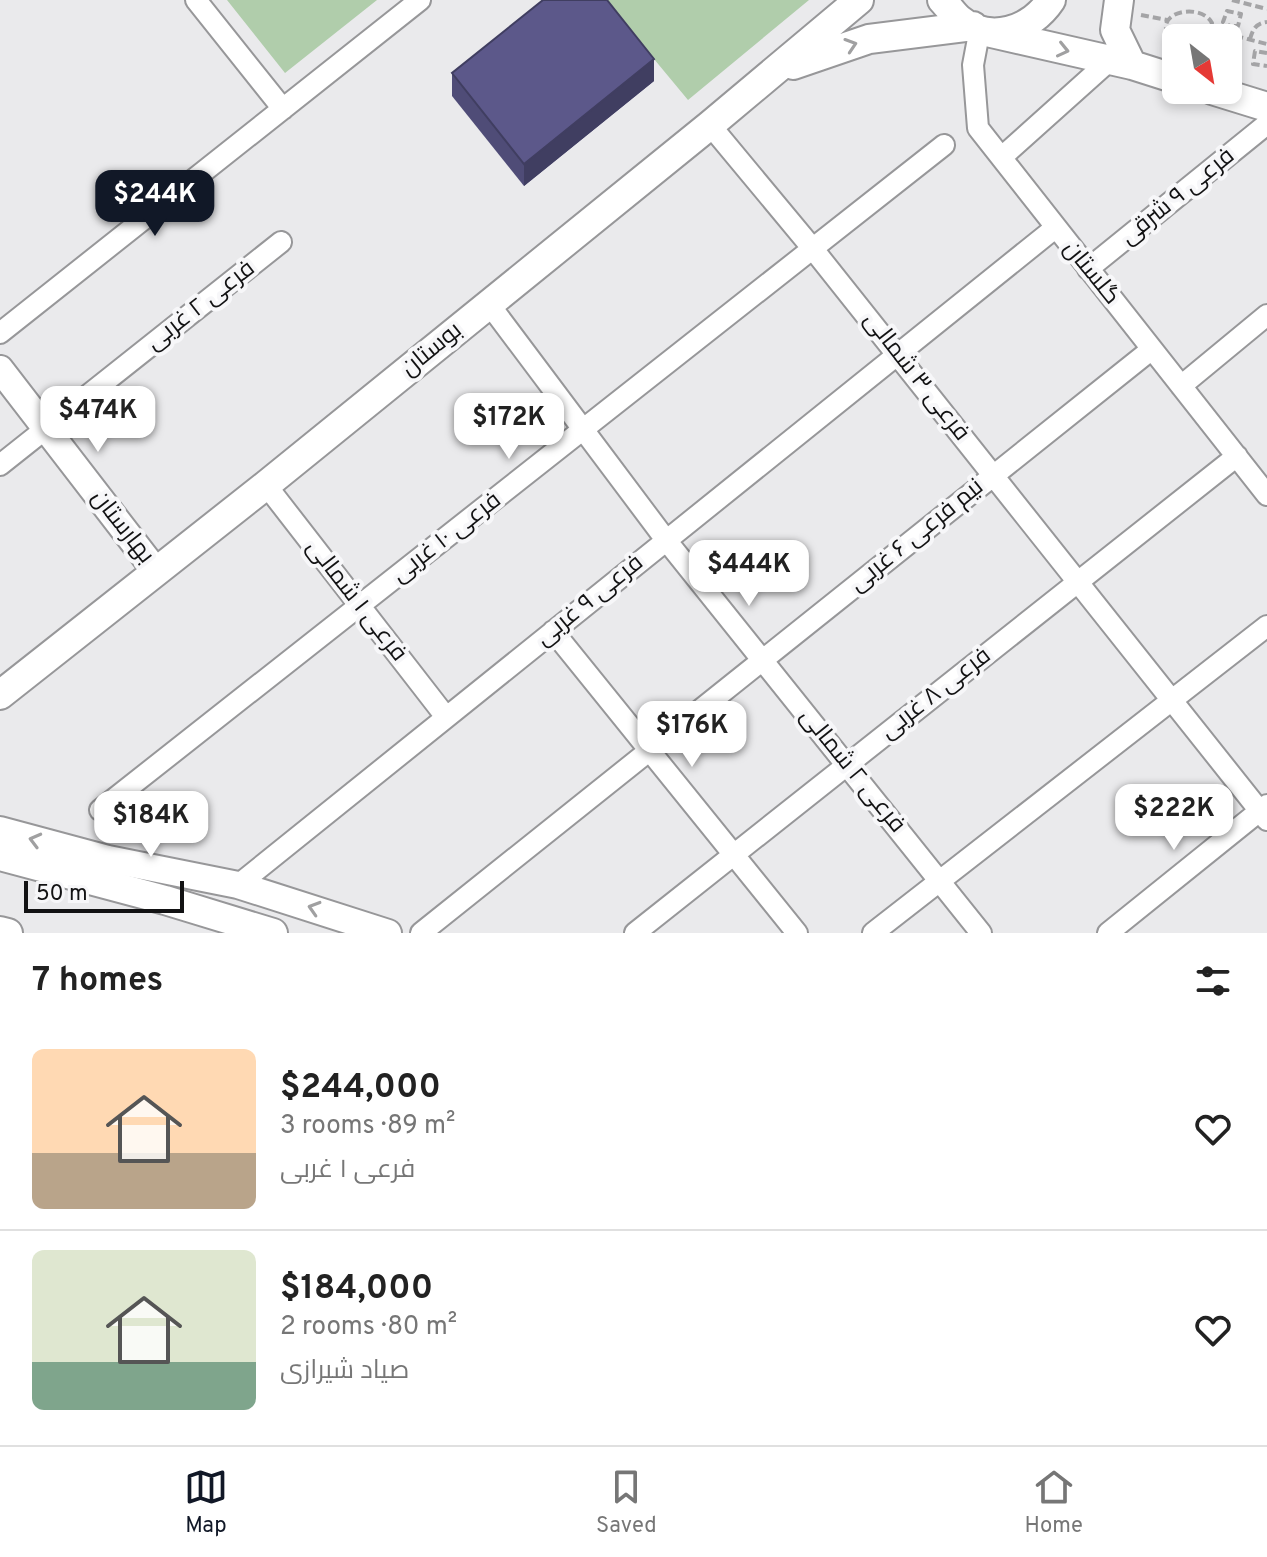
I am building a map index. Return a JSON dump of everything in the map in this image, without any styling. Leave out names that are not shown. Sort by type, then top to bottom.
[{"type":"main road","name":"بوستان","points":[[0,695],[266,485],[777,71],[859,0]]},
{"type":"main road","points":[[942,0],[961,21],[980,29],[1162,75]]},
{"type":"main road","points":[[777,71],[869,39],[980,29],[1008,32],[1027,25],[1043,13],[1051,0]]},
{"type":"main road","points":[[1119,0],[1115,30],[1121,63]]},
{"type":"main road","points":[[1242,99],[1267,107]]},
{"type":"main road","points":[[0,856],[165,900],[273,933]]},
{"type":"main road","points":[[0,931],[8,933]]},
{"type":"street","points":[[196,0],[283,109]]},
{"type":"street","points":[[0,333],[420,0]]},
{"type":"street","name":"گلستان","points":[[980,29],[973,65],[978,128],[1267,495]]},
{"type":"street","points":[[1002,157],[1121,63]]},
{"type":"street","name":"فرعی ۹ شرقی","points":[[1088,269],[1267,124]]},
{"type":"street","name":"فرعی ۳ شمالی","points":[[710,125],[1264,812]]},
{"type":"street","name":"فرعی ۱۰ غربی","points":[[100,810],[944,145]]},
{"type":"street","name":"فرعی ۹ غربی","points":[[238,885],[1055,228]]},
{"type":"street","name":"فرعی ۲ غربی","points":[[0,465],[281,242]]},
{"type":"street","name":"فرعی ۲ شمالی","points":[[489,304],[666,540],[981,933]]},
{"type":"street","points":[[1181,386],[1267,315]]},
{"type":"street","name":"نیم فرعی ۶ غربی","points":[[421,933],[1152,349]]},
{"type":"street","name":"بهارستان","points":[[0,369],[155,570]]},
{"type":"street","name":"فرعی ۸ غربی","points":[[635,933],[1237,456]]},
{"type":"street","name":"فرعی ۱ شمالی","points":[[266,485],[446,717]]},
{"type":"street","points":[[873,933],[1267,626]]},
{"type":"street","points":[[553,631],[797,933]]},
{"type":"street","points":[[1108,933],[1264,812]]},
{"type":"street","points":[[0,830],[108,859],[238,885],[388,933]]},
{"type":"street","points":[[48,869],[108,859],[165,900]]},
{"type":"path","points":[[1232,0],[1267,9]]},
{"type":"path","points":[[1166,24],[1173,7]]},
{"type":"path","points":[[1206,8],[1211,24]]},
{"type":"path","points":[[1227,11],[1241,14],[1238,26],[1230,26],[1223,22],[1227,11]]},
{"type":"path","points":[[1250,39],[1255,27],[1267,22]]},
{"type":"path","points":[[1242,37],[1265,43],[1265,52],[1255,51],[1253,64],[1267,66]]},
{"type":"green space","points":[[227,0],[377,0],[285,73]]},
{"type":"green space","points":[[605,0],[809,0],[688,100]]},
{"type":"building","points":[[543,0],[607,0],[654,59],[524,164],[452,73]]}]
